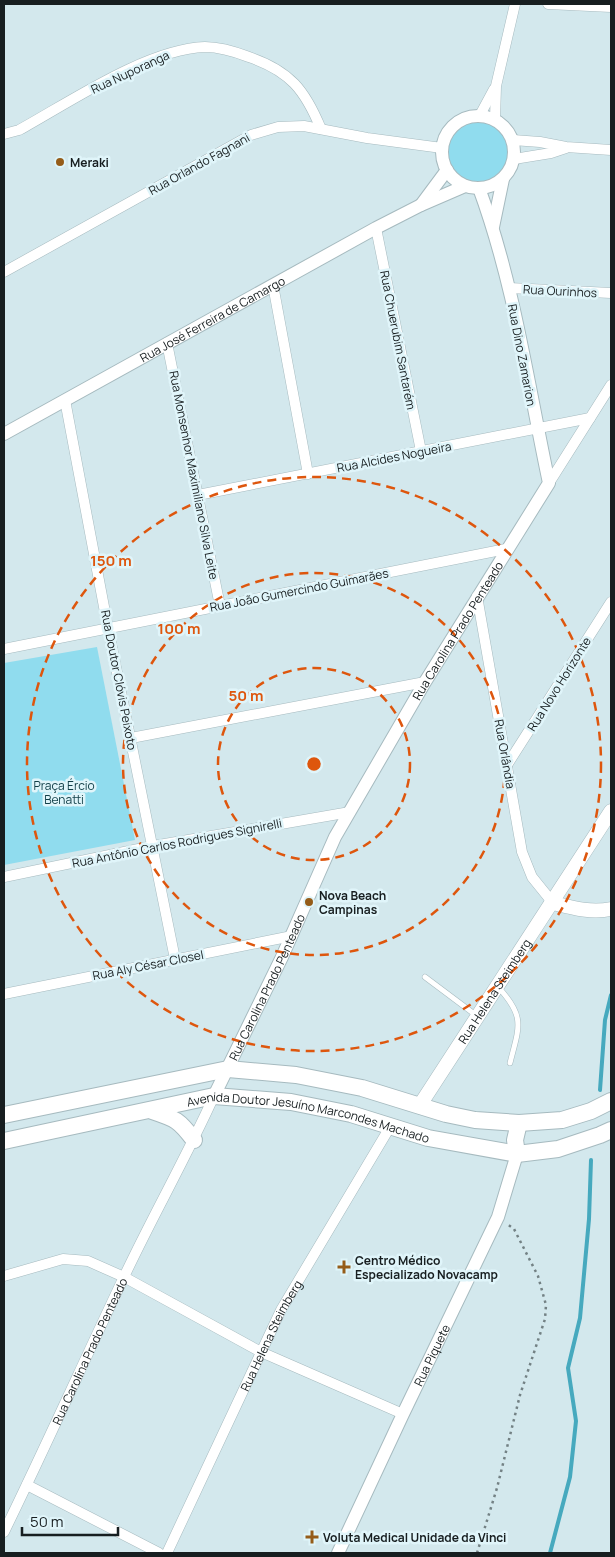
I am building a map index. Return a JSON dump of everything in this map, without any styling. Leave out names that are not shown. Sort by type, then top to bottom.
[{"type":"main road","name":"Rua Helena Steimberg","points":[[420,1105],[611,812]]},
{"type":"main road","points":[[553,903],[577,910],[596,911],[611,909]]},
{"type":"main road","name":"Avenida Doutor Jesuíno Marcondes Machado","points":[[4,1115],[228,1069],[296,1075],[362,1088],[475,1120],[519,1123],[562,1120],[591,1111],[611,1100]]},
{"type":"main road","points":[[291,1102],[296,1075]]},
{"type":"main road","name":"Avenida Doutor Jesuíno Marcondes Machado","points":[[4,1141],[214,1096],[291,1102],[351,1114],[428,1138],[517,1154],[558,1149],[600,1136],[611,1130]]},
{"type":"main road","points":[[150,1110],[171,1117],[182,1124],[194,1140]]},
{"type":"main road","points":[[517,1154],[515,1140],[519,1123]]},
{"type":"street","points":[[495,119],[496,86],[514,4]]},
{"type":"street","points":[[548,4],[611,7]]},
{"type":"street","name":"Rua Nuporanga","points":[[4,134],[19,130],[141,64],[174,52],[206,47],[233,51],[265,62],[291,80],[304,94],[321,129]]},
{"type":"street","points":[[480,115],[496,86]]},
{"type":"street","points":[[480,115],[495,119],[502,124],[513,140],[514,159],[510,170],[502,179],[491,186],[478,188],[465,186],[446,170],[442,159],[442,148],[445,138],[450,128],[458,121],[469,116],[480,115]]},
{"type":"street","name":"Rua Orlando Fagnani","points":[[4,272],[251,135],[278,127],[304,126],[367,138],[442,148]]},
{"type":"street","points":[[513,140],[540,142],[566,148],[611,150]]},
{"type":"street","points":[[514,159],[551,154],[566,148]]},
{"type":"street","name":"Rua José Ferreira de Camargo","points":[[421,205],[446,170]]},
{"type":"street","name":"Rua Dino Zamarion","points":[[493,227],[502,179]]},
{"type":"street","name":"Rua José Ferreira de Camargo","points":[[4,434],[376,228],[421,205],[465,186]]},
{"type":"street","name":"Rua Dino Zamarion","points":[[478,188],[493,227],[509,288],[549,483]]},
{"type":"street","name":"Rua Chuerubim Santarém","points":[[376,228],[421,451]]},
{"type":"street","points":[[273,285],[308,474]]},
{"type":"street","name":"Rua Ourinhos","points":[[509,288],[611,293]]},
{"type":"street","name":"Rua Monsenhor Maximiliano Silva Leite","points":[[167,344],[220,606]]},
{"type":"street","name":"Rua Carolina Prado Penteado","points":[[4,1532],[124,1277],[194,1140],[292,936],[335,836],[477,596],[611,385]]},
{"type":"street","name":"Rua Doutor Clóvis Peixoto","points":[[65,400],[108,628],[175,959]]},
{"type":"street","name":"Rua Alcides Nogueira","points":[[198,496],[590,418]]},
{"type":"street","name":"Rua João Gumercindo Guimarães","points":[[4,649],[506,549]]},
{"type":"street","name":"Rua Orlândia","points":[[477,596],[522,852],[532,876],[553,903]]},
{"type":"street","name":"Rua Novo Horizonte","points":[[508,765],[611,602]]},
{"type":"street","points":[[131,738],[425,682]]},
{"type":"street","name":"Rua Antônio Carlos Rodrigues Signirelli","points":[[4,877],[152,846],[350,812]]},
{"type":"street","name":"Rua Aly César Closel","points":[[4,994],[292,936]]},
{"type":"street","name":"Rua Helena Steimberg","points":[[167,1553],[281,1310],[390,1127]]},
{"type":"street","name":"Rua Piquete","points":[[338,1553],[402,1414],[498,1217],[517,1154]]},
{"type":"street","points":[[4,1276],[63,1260],[88,1260],[124,1277],[261,1352],[402,1414]]},
{"type":"street","points":[[27,1485],[159,1553]]},
{"type":"lane","points":[[425,977],[478,1017]]},
{"type":"lane","points":[[497,987],[514,1006],[519,1026],[510,1063]]},
{"type":"path","points":[[477,1553],[497,1488],[520,1394],[545,1319],[546,1305],[538,1276],[514,1229],[498,1217]]},
{"type":"green space","points":[[478,122],[495,127],[503,135],[508,152],[503,169],[495,177],[478,182],[461,177],[453,169],[448,152],[453,135],[461,127]]},
{"type":"green space","name":"Praça Ércio Benatti","points":[[97,647],[135,840],[4,865],[4,663]]},
{"type":"waterway","points":[[600,1090],[605,1020],[611,995]]},
{"type":"waterway","points":[[550,1553],[570,1477],[576,1421],[568,1368],[580,1318],[589,1219],[591,1160]]},
{"type":"place","name":"Meraki","points":[[60,162]]},
{"type":"place","name":"Nova Beach Campinas","points":[[309,902]]},
{"type":"place","name":"Centro Médico Especializado Novacamp","points":[[344,1267]]},
{"type":"place","name":"Voluta Medical Unidade da Vinci","points":[[312,1537]]}]
